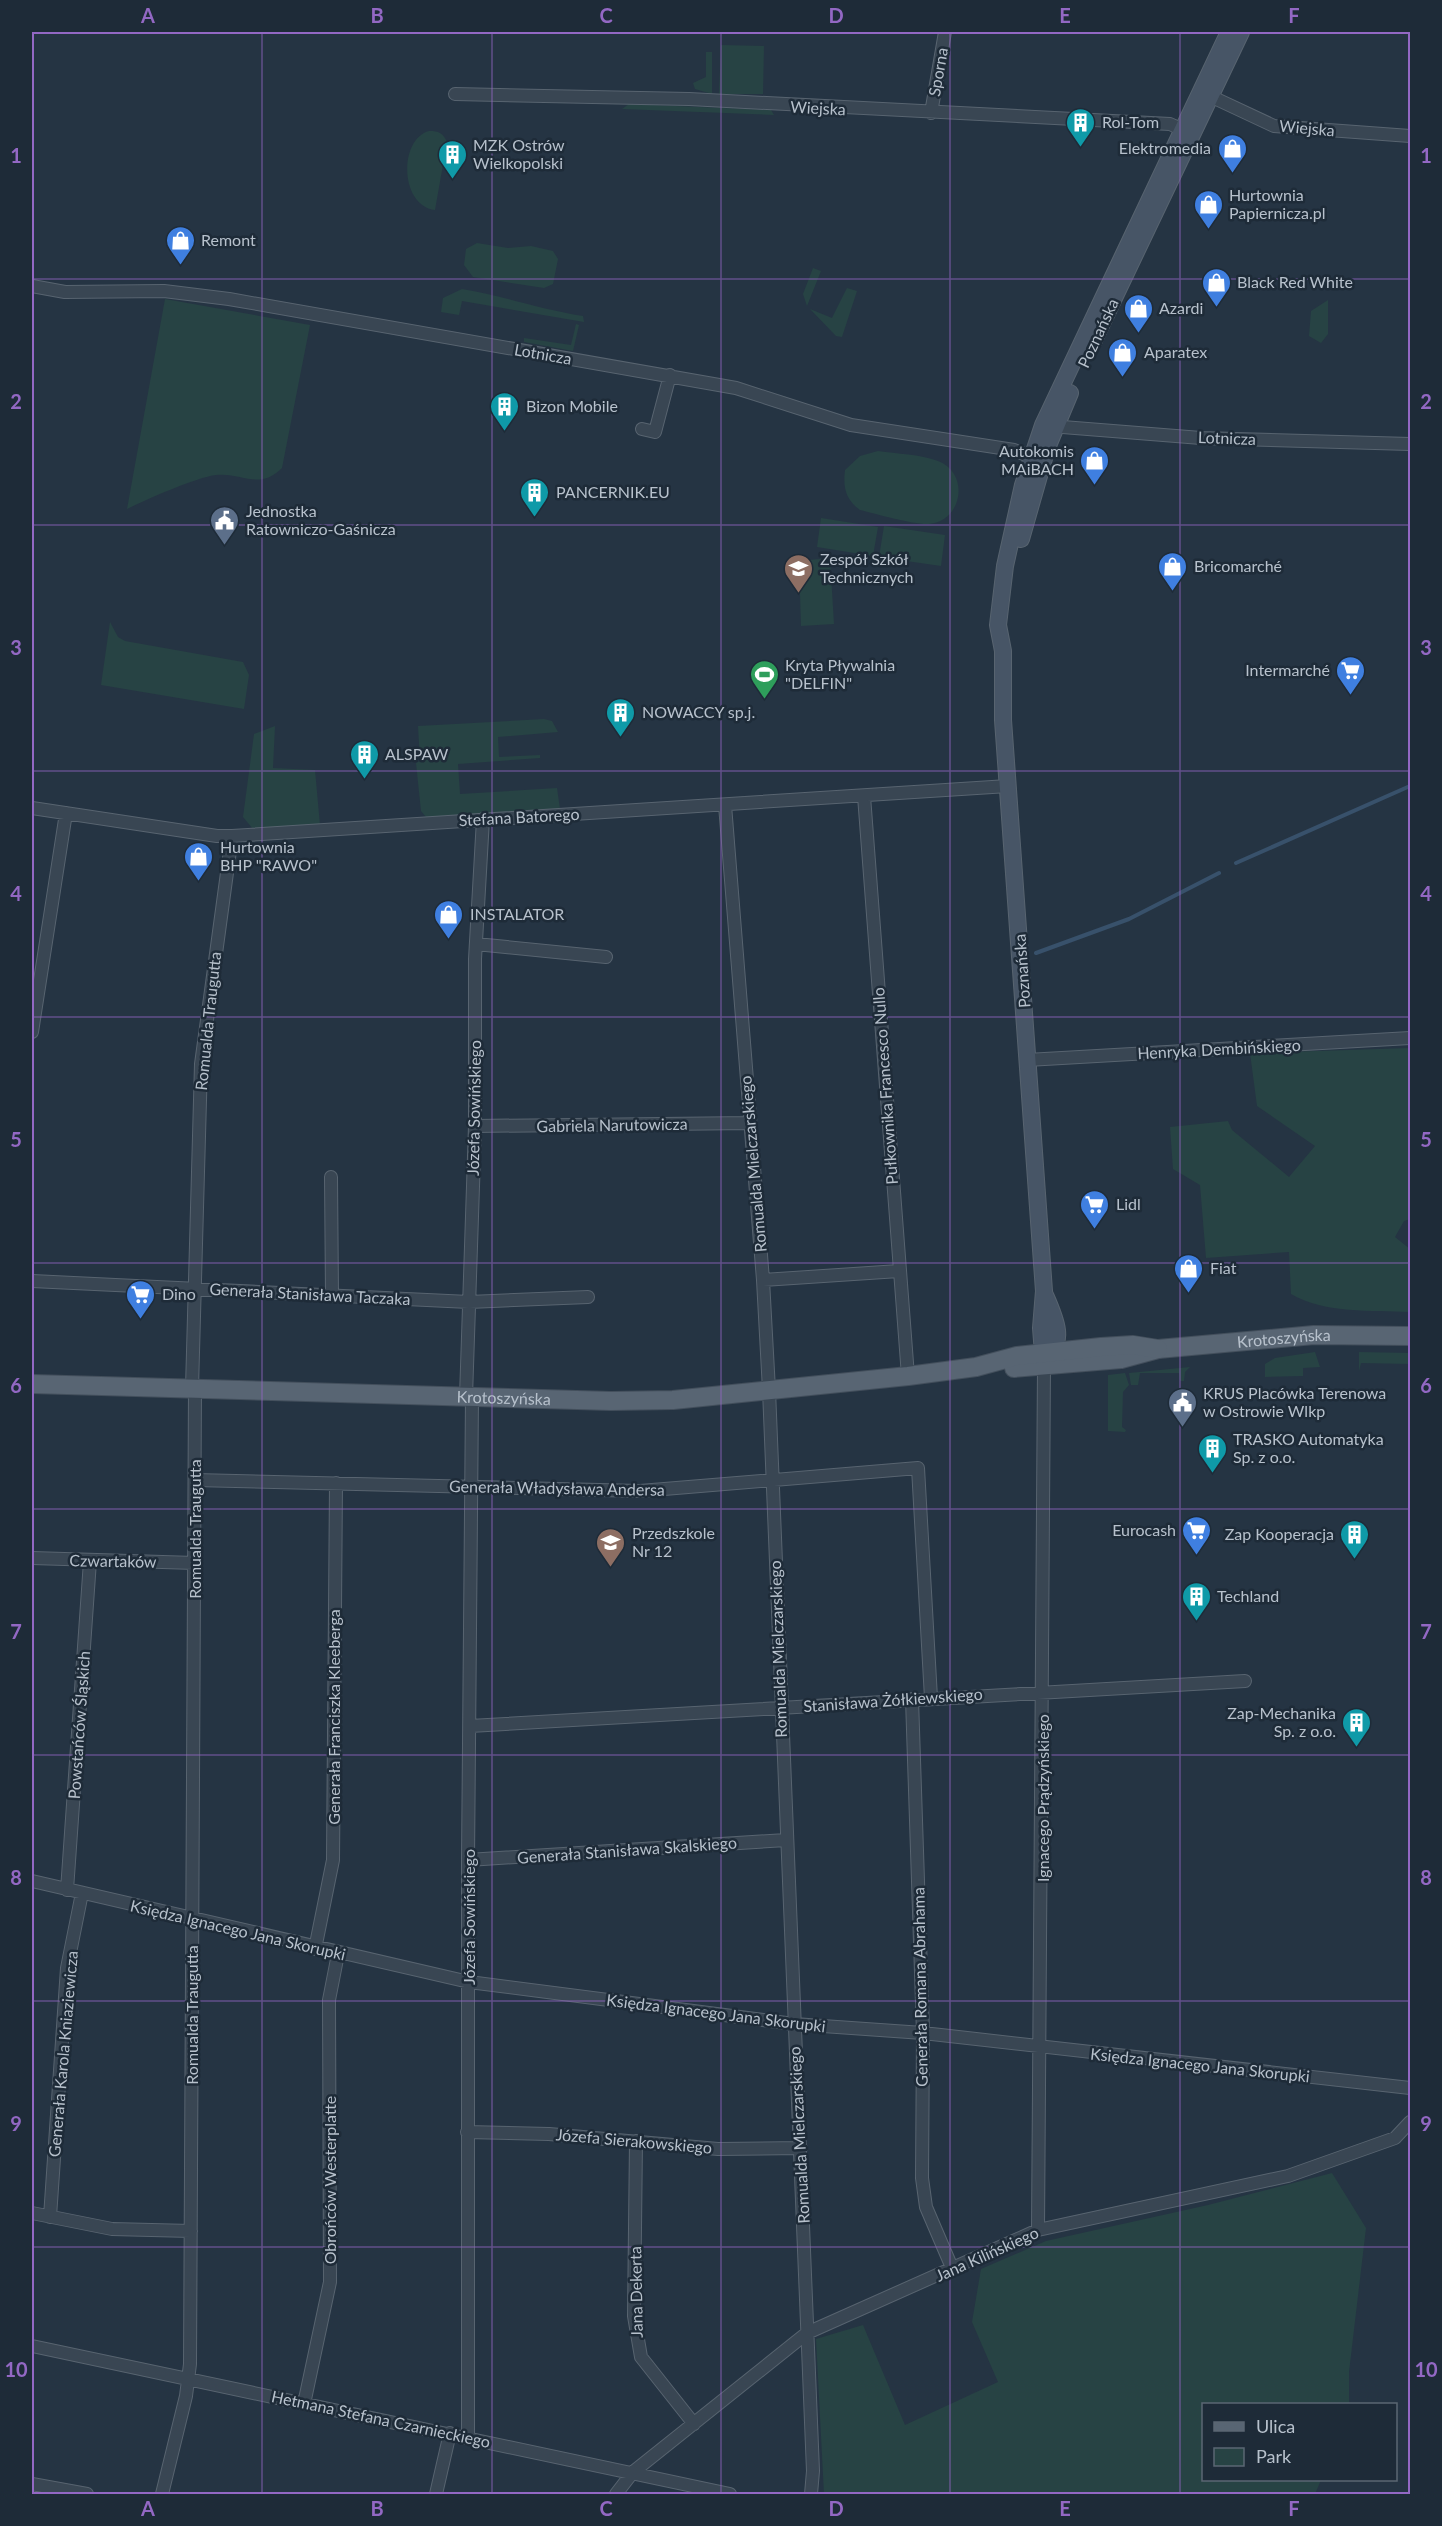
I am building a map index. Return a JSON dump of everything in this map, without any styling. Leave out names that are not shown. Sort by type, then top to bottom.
[{"type":"main road","name":"Poznańska","points":[[1047,1357],[1059,1329],[1044,1292],[1003,720],[1003,651],[998,625],[1005,566],[1035,464],[1049,426],[1185,134],[1229,32]]},
{"type":"main road","name":"Poznańska","points":[[1202,94],[1241,32]]},
{"type":"main road","name":"Krotoszyńska","points":[[32,1384],[641,1401],[908,1376],[976,1367],[1009,1369],[1047,1357],[1121,1359],[1158,1349],[1322,1335],[1410,1336]]},
{"type":"street","name":"Sporna","points":[[931,113],[945,32]]},
{"type":"street","name":"Wiejska","points":[[454,94],[689,99],[1170,124],[1185,134]]},
{"type":"street","name":"Wiejska","points":[[1202,94],[1274,126],[1410,136]]},
{"type":"street","name":"Lotnicza","points":[[32,286],[65,292],[164,291],[221,298],[670,375],[736,388],[838,422],[1014,450],[1035,464]]},
{"type":"street","points":[[642,429],[655,432],[670,375]]},
{"type":"street","name":"Lotnicza","points":[[1049,426],[1201,438],[1410,444]]},
{"type":"street","name":"Stefana Batorego","points":[[32,808],[232,836],[1008,786]]},
{"type":"street","name":"Pułkownika Francesco Nullo","points":[[864,796],[908,1376]]},
{"type":"street","name":"Romualda Mielczarskiego","points":[[725,805],[763,1280],[769,1390],[780,1708],[801,2148],[813,2471],[811,2494]]},
{"type":"street","points":[[32,1032],[66,813]]},
{"type":"street","name":"Józefa Sowińskiego","points":[[468,2438],[467,2132],[471,1487],[469,1302],[475,1126],[476,944],[483,819]]},
{"type":"street","name":"Romualda Traugutta","points":[[162,2494],[189,2378],[195,1563],[194,1288],[204,1035],[232,836]]},
{"type":"street","points":[[476,944],[606,957]]},
{"type":"street","name":"Henryka Dembińskiego","points":[[1028,1060],[1410,1038]]},
{"type":"street","name":"Gabriela Narutowicza","points":[[475,1126],[750,1123]]},
{"type":"street","points":[[331,1177],[332,1296]]},
{"type":"street","points":[[763,1280],[899,1271]]},
{"type":"street","name":"Generała Stanisława Taczaka","points":[[32,1281],[469,1302],[588,1297]]},
{"type":"street","name":"Ignacego Prądzyńskiego","points":[[1038,2230],[1044,1407],[1047,1357]]},
{"type":"street","name":"Generała Władysława Andersa","points":[[195,1480],[640,1491],[918,1468],[931,1698]]},
{"type":"street","name":"Generała Franciszka Kleeberga","points":[[315,1949],[333,1860],[336,1483]]},
{"type":"street","name":"Czwartaków","points":[[32,1558],[195,1563]]},
{"type":"street","name":"Powstańców Śląskich","points":[[67,1890],[90,1561]]},
{"type":"street","name":"Stanisława Żółkiewskiego","points":[[470,1726],[1245,1681]]},
{"type":"street","name":"Generała Romana Abrahama","points":[[912,1699],[923,2033],[922,2178],[926,2207],[953,2270]]},
{"type":"street","name":"Generała Stanisława Skalskiego","points":[[468,1860],[786,1840]]},
{"type":"street","name":"Księdza Ignacego Jana Skorupki","points":[[32,1881],[315,1949],[469,1982],[794,2024],[923,2033],[1410,2088]]},
{"type":"street","name":"Generała Karola Kniaziewicza","points":[[50,2217],[67,1968],[82,1893]]},
{"type":"street","name":"Obrońców Westerplatte","points":[[304,2404],[330,2282],[329,2000],[338,1954]]},
{"type":"street","name":"Jana Kilińskiego","points":[[616,2494],[633,2472],[807,2333],[953,2270],[1038,2230],[1288,2176],[1395,2138],[1410,2122]]},
{"type":"street","name":"Józefa Sierakowskiego","points":[[467,2132],[549,2134],[718,2148],[801,2148]]},
{"type":"street","name":"Jana Dekerta","points":[[636,2141],[634,2316],[637,2343],[641,2357],[694,2424]]},
{"type":"street","points":[[32,2213],[112,2229],[191,2231]]},
{"type":"street","name":"Hetmana Stefana Czarnieckiego","points":[[32,2346],[730,2494]]},
{"type":"street","points":[[436,2494],[450,2433]]},
{"type":"street","points":[[32,2484],[87,2494]]},
{"type":"green space","points":[[721,45],[764,46],[763,94],[719,94]]},
{"type":"green space","points":[[706,52],[712,52],[712,94],[695,89],[693,83],[706,77]]},
{"type":"green space","points":[[629,104],[771,110],[774,115],[622,109]]},
{"type":"green space","points":[[429,131],[440,133],[447,142],[435,210],[423,205],[415,197],[409,185],[407,172],[412,146],[419,136]]},
{"type":"green space","points":[[477,243],[508,248],[531,246],[553,251],[558,259],[553,284],[544,288],[473,277],[464,265],[466,249]]},
{"type":"green space","points":[[813,268],[821,271],[807,306],[803,294]]},
{"type":"green space","points":[[847,288],[857,291],[842,337],[836,336],[810,309],[832,318]]},
{"type":"green space","points":[[462,289],[583,316],[584,322],[462,301],[459,315],[441,312],[443,298]]},
{"type":"green space","points":[[165,299],[310,325],[282,468],[274,475],[258,480],[225,475],[207,477],[171,489],[127,509]]},
{"type":"green space","points":[[1328,300],[1328,334],[1321,343],[1309,336],[1311,311]]},
{"type":"green space","points":[[576,324],[579,325],[573,351],[524,342],[524,338],[571,345]]},
{"type":"green space","points":[[878,451],[924,457],[948,467],[955,475],[958,485],[955,506],[949,515],[940,521],[922,524],[860,510],[855,506],[846,492],[845,470],[860,456]]},
{"type":"green space","points":[[821,518],[878,527],[873,556],[817,547]]},
{"type":"green space","points":[[884,526],[945,535],[941,566],[879,557]]},
{"type":"green space","points":[[830,558],[834,624],[801,626],[799,561]]},
{"type":"green space","points":[[110,622],[118,637],[125,641],[243,662],[249,675],[244,709],[101,685]]},
{"type":"green space","points":[[544,719],[552,721],[558,732],[498,737],[499,757],[540,755],[540,758],[458,764],[460,794],[557,788],[560,809],[426,817],[421,811],[416,763],[420,761],[418,726]]},
{"type":"green space","points":[[275,726],[273,768],[315,770],[320,825],[253,829],[243,817],[254,734]]},
{"type":"green space","points":[[1410,1048],[1410,1219],[1404,1221],[1395,1237],[1410,1249],[1410,1312],[1334,1308],[1291,1294],[1289,1252],[1206,1258],[1200,1185],[1173,1169],[1170,1127],[1228,1121],[1232,1130],[1289,1177],[1315,1146],[1257,1106],[1250,1053]]},
{"type":"green space","points":[[1315,1352],[1320,1367],[1303,1368],[1303,1376],[1265,1377],[1265,1364],[1275,1358]]},
{"type":"green space","points":[[1359,1352],[1410,1353],[1410,1364],[1361,1363],[1359,1371]]},
{"type":"green space","points":[[1190,1367],[1185,1372],[1184,1381],[1180,1381],[1179,1373],[1140,1373],[1138,1385],[1131,1385],[1129,1373]]},
{"type":"green space","points":[[1125,1373],[1129,1385],[1123,1392],[1122,1427],[1126,1430],[1125,1432],[1108,1431],[1108,1375]]},
{"type":"green space","points":[[1332,2173],[1366,2228],[1349,2372],[1349,2403],[1202,2403],[1202,2481],[1321,2481],[1315,2494],[824,2494],[816,2339],[863,2325],[905,2425],[998,2382],[972,2322],[981,2269],[1046,2241],[1208,2205]]},
{"type":"waterway","points":[[1236,863],[1410,786]]},
{"type":"waterway","points":[[1036,953],[1129,919],[1219,873]]},
{"type":"place","name":"Rol-Tom","points":[[1081,148]]},
{"type":"place","name":"Elektromedia","points":[[1232,174]]},
{"type":"place","name":"MZK Ostrów Wielkopolski","points":[[452,180]]},
{"type":"place","name":"Hurtownia Papiernicza.pl","points":[[1208,230]]},
{"type":"place","name":"Remont","points":[[180,266]]},
{"type":"place","name":"Black Red White","points":[[1216,308]]},
{"type":"place","name":"Azardi","points":[[1138,334]]},
{"type":"place","name":"Aparatex","points":[[1123,378]]},
{"type":"place","name":"Bizon Mobile","points":[[505,432]]},
{"type":"place","name":"Autokomis MAiBACH","points":[[1095,486]]},
{"type":"place","name":"PANCERNIK.EU","points":[[535,518]]},
{"type":"place","name":"Jednostka Ratowniczo-Gaśnicza","points":[[225,546]]},
{"type":"place","name":"Bricomarché","points":[[1173,592]]},
{"type":"place","name":"Zespół Szkół Technicznych","points":[[799,594]]},
{"type":"place","name":"Intermarché","points":[[1351,696]]},
{"type":"place","name":"Kryta Pływalnia \"DELFIN\"","points":[[764,700]]},
{"type":"place","name":"NOWACCY sp.j.","points":[[621,738]]},
{"type":"place","name":"ALSPAW","points":[[364,780]]},
{"type":"place","name":"Hurtownia BHP \"RAWO\"","points":[[199,882]]},
{"type":"place","name":"INSTALATOR","points":[[449,940]]},
{"type":"place","name":"Lidl","points":[[1095,1230]]},
{"type":"place","name":"Fiat","points":[[1189,1294]]},
{"type":"place","name":"Dino","points":[[141,1320]]},
{"type":"place","name":"KRUS Placówka Terenowa w Ostrowie Wlkp","points":[[1182,1428]]},
{"type":"place","name":"TRASKO Automatyka Sp. z o.o.","points":[[1212,1474]]},
{"type":"place","name":"Eurocash","points":[[1197,1556]]},
{"type":"place","name":"Zap Kooperacja","points":[[1355,1560]]},
{"type":"place","name":"Przedszkole Nr 12","points":[[611,1568]]},
{"type":"place","name":"Techland","points":[[1196,1622]]},
{"type":"place","name":"Zap-Mechanika Sp. z o.o.","points":[[1357,1748]]}]
